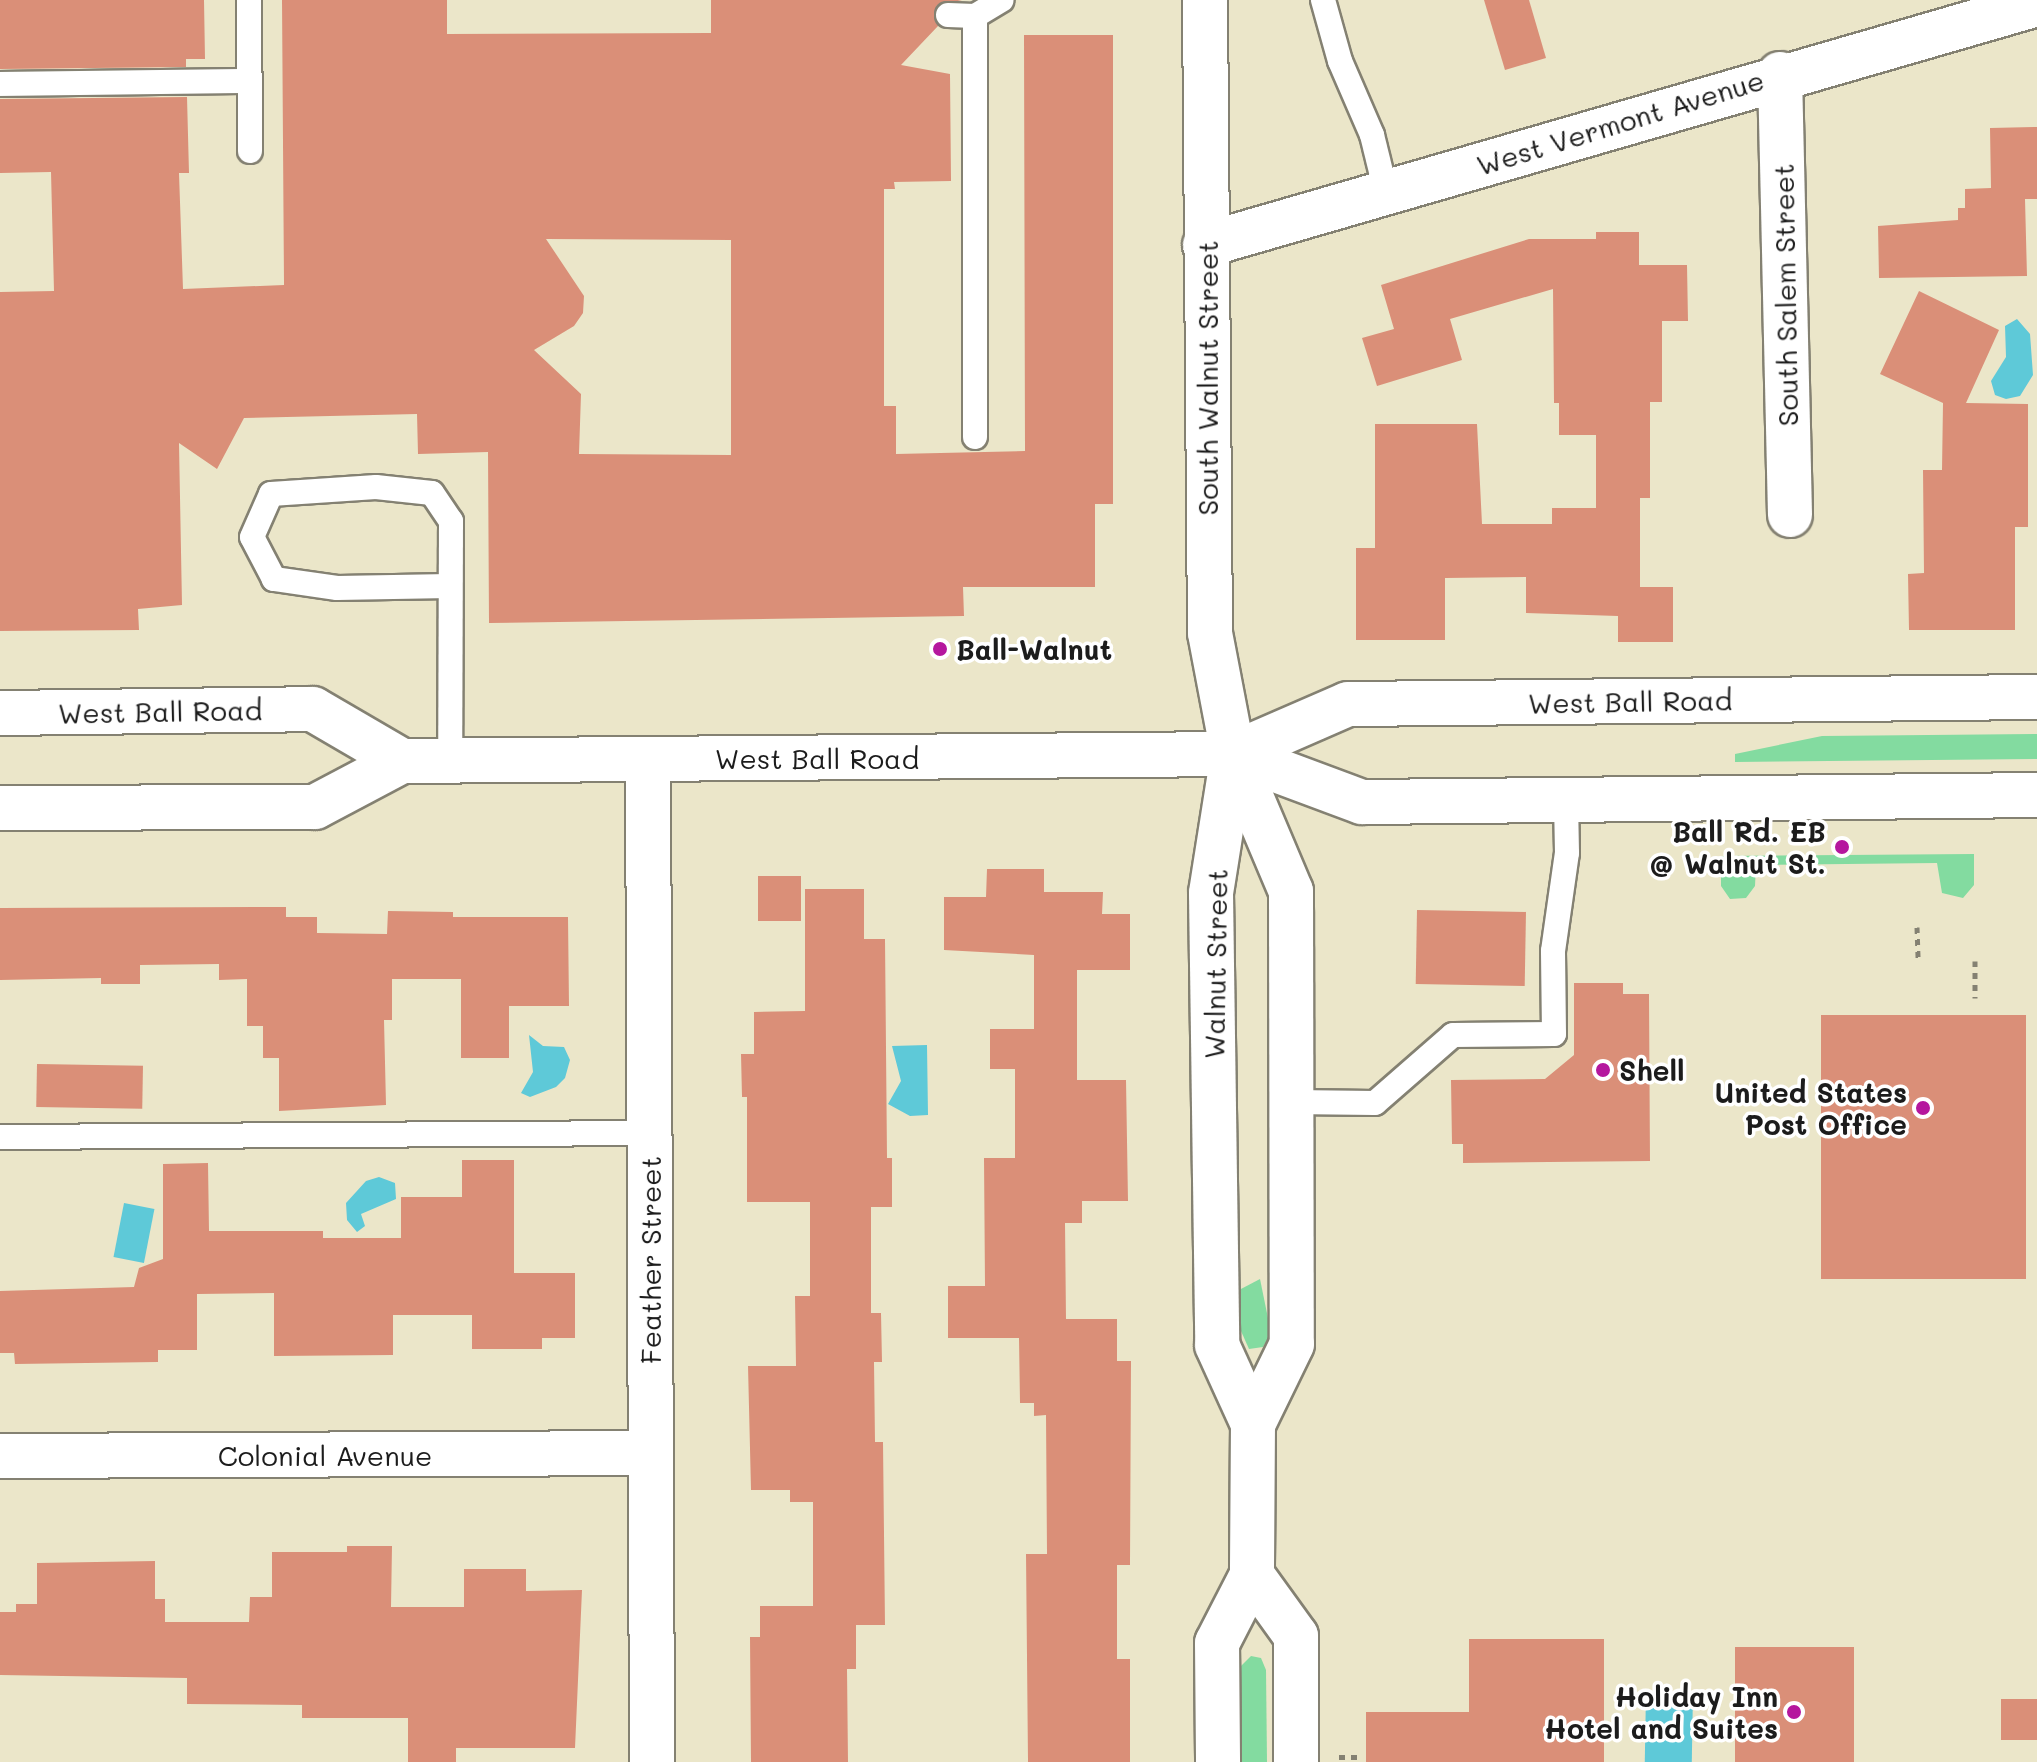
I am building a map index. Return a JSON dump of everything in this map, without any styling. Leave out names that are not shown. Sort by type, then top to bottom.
[{"type":"street","name":"South Walnut Street","points":[[1205,0],[1210,633],[1233,754]]},
{"type":"street","name":"West Vermont Avenue","points":[[1205,245],[1780,74],[2037,4]]},
{"type":"street","name":"South Salem Street","points":[[1780,74],[1790,515]]},
{"type":"street","name":"West Ball Road","points":[[1233,754],[1348,704],[2037,697]]},
{"type":"street","name":"West Ball Road","points":[[0,713],[313,709],[402,761]]},
{"type":"street","name":"West Ball Road","points":[[0,808],[315,807],[402,761],[1233,754],[1362,802],[2037,795]]},
{"type":"street","name":"Walnut Street","points":[[1233,754],[1291,891],[1292,1344],[1253,1424]]},
{"type":"street","name":"Walnut Street","points":[[1218,1762],[1217,1643],[1252,1575],[1253,1424],[1217,1345],[1211,893],[1233,754]]},
{"type":"street","name":"Feather Street","points":[[648,759],[652,1762]]},
{"type":"street","name":"Colonial Avenue","points":[[0,1456],[651,1453]]},
{"type":"street","points":[[1252,1575],[1296,1636],[1317,1760]]},
{"type":"lane","points":[[249,0],[250,151]]},
{"type":"lane","points":[[948,15],[975,16],[1002,0]]},
{"type":"lane","points":[[1323,0],[1340,61],[1372,135],[1386,192]]},
{"type":"lane","points":[[975,16],[975,437]]},
{"type":"lane","points":[[0,84],[250,81]]},
{"type":"lane","points":[[450,586],[337,588],[274,579],[252,537],[271,494],[376,487],[432,493],[451,521],[450,760]]},
{"type":"lane","points":[[1292,1102],[1375,1103],[1453,1035],[1554,1034],[1553,951],[1567,853],[1566,799]]},
{"type":"lane","points":[[0,1137],[650,1133]]},
{"type":"path","points":[[1917,927],[1918,960]]},
{"type":"path","points":[[1975,961],[1975,998]]},
{"type":"path","points":[[1317,1760],[1361,1757]]},
{"type":"green space","points":[[2037,734],[2037,759],[1735,762],[1735,754],[1822,736]]},
{"type":"green space","points":[[1974,854],[1974,885],[1963,898],[1942,893],[1937,863],[1756,865],[1755,886],[1746,898],[1730,899],[1721,886],[1721,856]]},
{"type":"green space","points":[[1260,1279],[1271,1333],[1263,1347],[1249,1349],[1237,1322],[1239,1290]]},
{"type":"green space","points":[[1251,1656],[1261,1658],[1266,1670],[1267,1762],[1238,1762],[1237,1670]]},
{"type":"water","points":[[2017,319],[2030,334],[2033,375],[2020,396],[2006,399],[1995,395],[1991,381],[2006,357],[2005,326]]},
{"type":"water","points":[[529,1035],[543,1046],[564,1047],[570,1060],[565,1078],[556,1087],[530,1097],[521,1093],[533,1072]]},
{"type":"water","points":[[927,1045],[928,1115],[910,1116],[888,1104],[901,1081],[892,1046]]},
{"type":"water","points":[[379,1177],[395,1183],[396,1199],[361,1214],[365,1226],[357,1232],[347,1220],[346,1203],[366,1181]]},
{"type":"water","points":[[124,1203],[154,1209],[144,1263],[114,1257]]},
{"type":"water","points":[[1646,1692],[1693,1693],[1692,1762],[1645,1762]]},
{"type":"building","points":[[0,0],[204,0],[205,59],[186,59],[186,67],[0,69]]},
{"type":"building","points":[[282,0],[447,0],[447,34],[711,33],[711,0],[962,0],[936,6],[938,26],[901,65],[950,74],[951,181],[894,182],[895,189],[884,189],[884,406],[896,406],[896,454],[1025,451],[1024,35],[1113,35],[1113,504],[1095,504],[1095,587],[963,587],[964,616],[489,623],[488,452],[418,454],[417,414],[244,418],[217,469],[179,443],[182,605],[138,609],[139,630],[0,631],[0,292],[54,291],[51,172],[0,173],[0,99],[187,97],[189,173],[179,173],[183,289],[284,285]],"holes":[[[546,239],[731,240],[731,455],[579,454],[581,394],[534,350],[574,326],[583,313],[584,296]]]},
{"type":"building","points":[[1484,0],[1529,0],[1546,58],[1505,70]]},
{"type":"building","points":[[2037,127],[2037,199],[2025,199],[2027,276],[1879,278],[1878,226],[1958,220],[1958,208],[1965,208],[1965,189],[1991,188],[1990,128]]},
{"type":"building","points":[[1596,232],[1639,232],[1639,265],[1687,265],[1688,321],[1662,321],[1662,402],[1650,402],[1650,498],[1640,498],[1640,587],[1673,587],[1673,642],[1618,642],[1618,616],[1526,613],[1526,577],[1445,578],[1445,640],[1356,640],[1356,548],[1375,548],[1375,424],[1477,424],[1482,524],[1552,524],[1552,508],[1596,508],[1596,435],[1559,435],[1559,403],[1554,403],[1553,289],[1450,319],[1462,360],[1377,386],[1362,338],[1394,329],[1381,285],[1529,239],[1596,239]]},
{"type":"building","points":[[1919,291],[1999,330],[1966,403],[2028,404],[2028,527],[2015,527],[2015,630],[1909,630],[1908,574],[1924,573],[1923,470],[1942,470],[1943,403],[1880,374]]},
{"type":"building","points":[[987,869],[1044,869],[1044,892],[1103,892],[1102,914],[1130,914],[1130,970],[1077,970],[1077,1080],[1126,1080],[1128,1201],[1082,1201],[1082,1223],[1065,1223],[1066,1319],[1117,1319],[1117,1361],[1131,1361],[1130,1565],[1117,1565],[1117,1659],[1130,1659],[1130,1762],[1028,1762],[1026,1554],[1047,1554],[1046,1415],[1034,1416],[1034,1403],[1020,1403],[1019,1338],[948,1338],[948,1286],[985,1286],[984,1158],[1015,1158],[1015,1069],[990,1069],[990,1029],[1034,1029],[1034,955],[944,950],[944,897],[986,897]]},
{"type":"building","points":[[758,876],[801,876],[801,921],[758,921]]},
{"type":"building","points":[[805,889],[864,889],[864,939],[885,939],[887,1158],[892,1158],[892,1207],[871,1207],[871,1313],[881,1313],[882,1362],[874,1362],[875,1442],[883,1442],[885,1625],[856,1625],[856,1669],[847,1669],[848,1762],[751,1762],[750,1637],[760,1637],[760,1606],[813,1606],[813,1502],[790,1502],[790,1490],[751,1490],[748,1366],[796,1366],[795,1296],[810,1296],[810,1202],[747,1202],[747,1097],[742,1097],[741,1054],[754,1054],[754,1012],[805,1011]]},
{"type":"building","points":[[286,907],[286,917],[317,917],[317,933],[387,934],[388,911],[453,912],[453,917],[568,917],[569,1006],[509,1006],[509,1058],[461,1058],[461,979],[392,979],[392,1020],[384,1020],[386,1105],[279,1111],[279,1058],[263,1058],[263,1026],[247,1026],[247,979],[219,980],[219,964],[140,965],[140,984],[101,984],[101,978],[0,980],[0,908]]},
{"type":"building","points":[[1417,910],[1526,912],[1525,986],[1416,984]]},
{"type":"building","name":"Shell","points":[[1574,983],[1623,983],[1623,994],[1649,994],[1650,1161],[1463,1163],[1463,1144],[1452,1144],[1451,1080],[1545,1079],[1574,1055]]},
{"type":"building","name":"United States Post Office","points":[[1821,1015],[2026,1015],[2026,1279],[1821,1279]]},
{"type":"building","points":[[37,1064],[143,1066],[142,1109],[36,1107]]},
{"type":"building","points":[[462,1160],[514,1160],[514,1273],[575,1273],[575,1338],[542,1338],[542,1349],[472,1349],[472,1315],[393,1315],[393,1355],[274,1356],[274,1293],[197,1294],[197,1350],[158,1350],[158,1362],[15,1364],[14,1353],[0,1353],[0,1291],[134,1287],[139,1268],[163,1259],[163,1164],[208,1163],[209,1231],[323,1231],[323,1238],[401,1238],[401,1197],[462,1197]]},
{"type":"building","points":[[347,1546],[392,1546],[391,1607],[464,1607],[464,1569],[526,1569],[526,1591],[582,1590],[575,1748],[456,1748],[456,1762],[408,1762],[408,1718],[302,1718],[302,1705],[187,1704],[187,1678],[0,1675],[0,1612],[16,1612],[16,1604],[37,1604],[37,1563],[155,1561],[155,1599],[165,1599],[165,1622],[249,1622],[250,1597],[272,1597],[272,1552],[347,1552]]},
{"type":"building","points":[[1469,1639],[1604,1639],[1604,1762],[1366,1762],[1366,1712],[1469,1712]]},
{"type":"building","points":[[1735,1647],[1854,1647],[1854,1762],[1735,1762]]},
{"type":"building","points":[[2001,1699],[2037,1699],[2037,1740],[2001,1740]]},
{"type":"place","name":"Ball-Walnut","points":[[940,649]]},
{"type":"place","name":"Ball Rd. EB @ Walnut St.","points":[[1842,847]]},
{"type":"place","name":"Shell","points":[[1603,1070]]},
{"type":"place","name":"United States Post Office","points":[[1923,1108]]},
{"type":"place","name":"Holiday Inn Hotel and Suites","points":[[1794,1712]]}]
